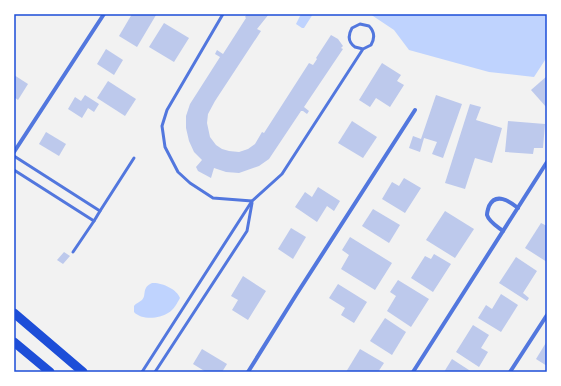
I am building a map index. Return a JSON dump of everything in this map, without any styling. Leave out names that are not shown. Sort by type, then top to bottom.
[{"type":"main road","points":[[14,313],[83,372]]},
{"type":"main road","points":[[14,342],[50,372]]},
{"type":"street","points":[[14,152],[104,14]]},
{"type":"street","points":[[248,372],[415,110]]},
{"type":"street","points":[[413,372],[547,162]]},
{"type":"street","points":[[503,231],[487,216],[490,204],[498,198],[504,199],[518,208]]},
{"type":"street","points":[[510,372],[547,315]]},
{"type":"lane","points":[[223,14],[167,110],[162,126],[165,147],[178,172],[204,193],[219,199],[252,201]]},
{"type":"lane","points":[[142,372],[252,201],[282,174],[363,49],[371,45],[374,33],[369,26],[360,24],[352,28],[349,40],[355,47],[363,49]]},
{"type":"lane","points":[[14,156],[100,211]]},
{"type":"lane","points":[[73,252],[134,158]]},
{"type":"lane","points":[[14,170],[94,221]]},
{"type":"lane","points":[[155,372],[247,231],[252,201]]},
{"type":"water","points":[[301,14],[313,14],[304,28],[296,24]]},
{"type":"water","points":[[370,14],[547,14],[547,57],[534,77],[489,72],[409,50],[394,30]]},
{"type":"water","points":[[152,283],[160,284],[172,289],[180,298],[172,310],[164,315],[150,318],[137,315],[134,312],[134,306],[142,300],[146,287]]},
{"type":"building","points":[[132,14],[156,15],[137,47],[119,36]]},
{"type":"building","points":[[247,14],[269,14],[257,29],[261,31],[208,114],[207,123],[210,137],[216,145],[222,149],[239,152],[248,149],[255,144],[262,132],[264,133],[309,63],[313,65],[331,35],[338,39],[343,46],[341,48],[343,49],[304,107],[309,111],[307,114],[301,111],[269,159],[259,166],[239,173],[226,172],[214,168],[211,178],[198,171],[196,167],[202,160],[194,152],[189,141],[186,128],[186,116],[190,104],[220,57],[215,54],[217,50],[223,54],[246,18],[245,17]]},
{"type":"building","points":[[164,23],[189,38],[174,62],[149,47]]},
{"type":"building","points":[[106,49],[123,60],[114,75],[97,64]]},
{"type":"building","points":[[382,63],[401,75],[397,81],[404,85],[390,107],[376,98],[370,107],[359,100]]},
{"type":"building","points":[[14,75],[28,84],[18,100],[14,97]]},
{"type":"building","points":[[547,76],[547,108],[531,90]]},
{"type":"building","points":[[108,81],[136,99],[125,116],[97,98]]},
{"type":"building","points":[[85,95],[99,104],[94,112],[88,108],[82,118],[68,109],[75,97],[81,101]]},
{"type":"building","points":[[436,95],[462,104],[443,158],[432,154],[437,142],[424,138],[420,152],[409,148],[413,136],[421,139]]},
{"type":"building","points":[[470,104],[481,107],[476,120],[502,128],[492,163],[475,158],[465,189],[445,183]]},
{"type":"building","points":[[352,121],[377,137],[363,158],[338,143]]},
{"type":"building","points":[[508,121],[545,124],[543,148],[534,148],[533,154],[505,152]]},
{"type":"building","points":[[46,132],[66,144],[59,156],[39,144]]},
{"type":"building","points":[[404,178],[421,188],[405,213],[382,199],[392,182],[399,186]]},
{"type":"building","points":[[318,187],[340,201],[334,211],[327,206],[317,222],[295,207],[305,192],[312,197]]},
{"type":"building","points":[[373,209],[400,225],[389,243],[362,226]]},
{"type":"building","points":[[445,211],[474,229],[455,258],[426,240]]},
{"type":"building","points":[[541,223],[547,226],[547,262],[525,248]]},
{"type":"building","points":[[291,228],[306,237],[293,259],[278,249]]},
{"type":"building","points":[[350,237],[392,263],[375,290],[341,269],[349,255],[342,250]]},
{"type":"building","points":[[64,252],[70,256],[63,264],[57,260]]},
{"type":"building","points":[[434,254],[451,264],[433,292],[411,278],[425,256],[431,259]]},
{"type":"building","points":[[516,257],[537,271],[523,293],[529,298],[527,301],[499,283]]},
{"type":"building","points":[[243,276],[266,291],[248,320],[232,310],[238,300],[231,296]]},
{"type":"building","points":[[398,280],[429,299],[411,327],[387,311],[396,296],[390,292]]},
{"type":"building","points":[[338,284],[367,302],[354,323],[341,315],[345,308],[329,298]]},
{"type":"building","points":[[501,294],[518,305],[501,332],[478,318],[486,305],[492,309]]},
{"type":"building","points":[[385,318],[406,332],[392,355],[370,341]]},
{"type":"building","points":[[473,325],[489,335],[481,348],[488,352],[479,367],[456,352]]},
{"type":"building","points":[[547,341],[547,366],[536,359]]},
{"type":"building","points":[[202,349],[227,364],[222,372],[206,372],[193,364]]},
{"type":"building","points":[[360,349],[384,363],[378,372],[346,372]]},
{"type":"building","points":[[452,359],[472,372],[444,372]]}]
